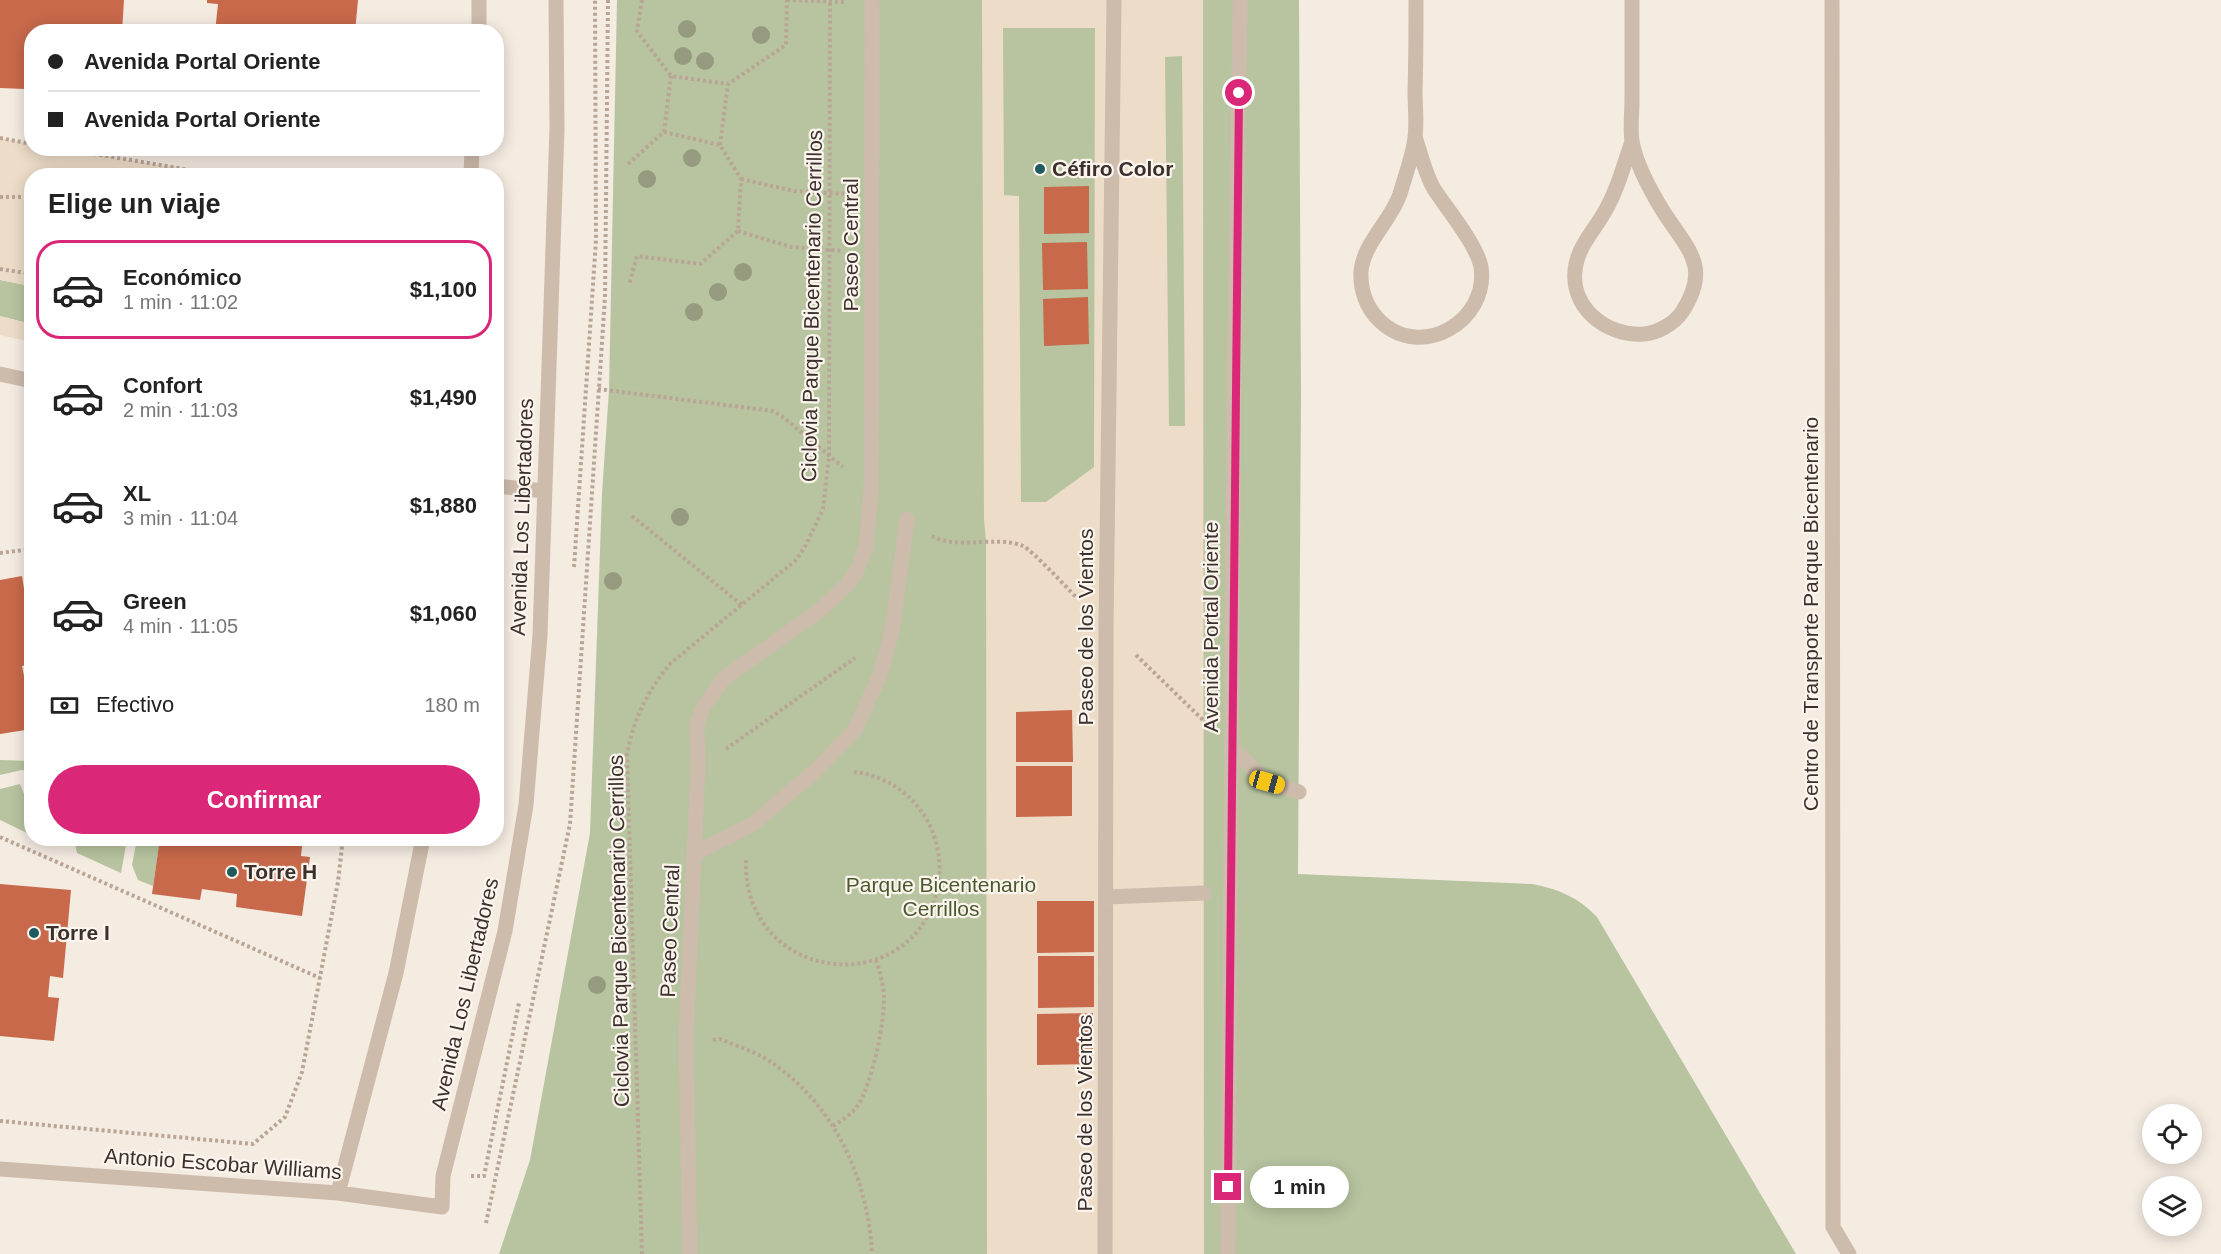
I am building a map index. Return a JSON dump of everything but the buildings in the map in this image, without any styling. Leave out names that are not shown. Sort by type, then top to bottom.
[{"type":"street","points":[[479,0],[479,24]]},
{"type":"street","name":"Avenida Los Libertadores","points":[[442,1207],[443,1176],[505,931],[526,805],[540,635],[557,128],[556,0]]},
{"type":"street","name":"Paseo de los Vientos","points":[[1105,1254],[1106,626],[1114,0]]},
{"type":"street","name":"Avenida Portal Oriente","points":[[1228,1254],[1240,0]]},
{"type":"street","points":[[1415,137],[1433,186],[1474,248],[1480,265],[1481,285],[1476,302],[1465,318],[1450,330],[1433,336],[1414,337],[1395,332],[1380,321],[1368,306],[1362,288],[1361,270],[1367,251],[1399,198],[1415,137],[1416,0]]},
{"type":"street","points":[[1632,0],[1632,141],[1613,195],[1580,249],[1575,267],[1576,286],[1582,304],[1594,319],[1609,329],[1628,334],[1647,334],[1664,328],[1680,316],[1690,300],[1695,282],[1695,263],[1688,245],[1647,183],[1632,141]]},
{"type":"street","name":"Centro de Transporte Parque Bicentenario","points":[[1832,0],[1833,1227],[1849,1254]]},
{"type":"street","name":"Paseo Central","points":[[690,1254],[686,1040],[698,769],[697,724],[704,706],[724,678],[832,601],[857,570],[866,547],[871,490],[872,2]]},
{"type":"street","points":[[0,374],[24,379]]},
{"type":"street","points":[[504,487],[545,491]]},
{"type":"street","name":"Paseo Central","points":[[694,854],[753,824],[814,771],[854,731],[880,675],[892,632],[907,519]]},
{"type":"street","points":[[1232,748],[1267,782],[1299,792]]},
{"type":"street","points":[[338,1193],[396,973],[421,846]]},
{"type":"street","points":[[1107,897],[1204,893]]},
{"type":"street","name":"Antonio Escobar Williams","points":[[0,1169],[338,1193],[442,1207]]},
{"type":"path","points":[[573,579],[596,240],[595,0]]},
{"type":"path","points":[[642,0],[637,32],[671,76],[728,84],[786,45],[787,0],[872,2]]},
{"type":"path","name":"Ciclovia Parque Bicentenario Cerrillos","points":[[642,1254],[627,754],[636,719],[657,680],[671,663],[796,560],[806,545],[823,509],[829,457],[830,1]]},
{"type":"path","points":[[628,164],[664,132],[671,76]]},
{"type":"path","points":[[629,285],[637,256],[700,264],[738,231],[741,179],[720,145],[728,84]]},
{"type":"path","points":[[664,132],[720,145]]},
{"type":"path","points":[[0,138],[24,142]]},
{"type":"path","points":[[106,156],[178,168]]},
{"type":"path","points":[[741,179],[794,191],[872,196]]},
{"type":"path","points":[[0,197],[24,197]]},
{"type":"path","points":[[738,231],[791,247],[872,252]]},
{"type":"path","points":[[0,269],[24,273]]},
{"type":"path","points":[[632,516],[743,606]]},
{"type":"path","points":[[0,553],[24,550]]},
{"type":"path","points":[[698,769],[892,632]]},
{"type":"path","points":[[753,824],[746,857],[748,892],[759,918],[776,939],[805,958],[840,965],[876,960],[896,949],[914,934],[927,916],[936,895],[940,873],[938,850],[932,828],[921,809],[905,792],[886,780],[864,773],[814,771]]},
{"type":"path","points":[[0,837],[320,978]]},
{"type":"path","points":[[0,1121],[253,1144],[285,1118],[302,1072],[338,882],[342,846]]},
{"type":"path","points":[[833,1126],[845,1118],[858,1104],[877,1048],[884,998],[882,975],[876,960]]},
{"type":"path","points":[[443,1176],[484,1176],[521,993]]},
{"type":"path","points":[[686,1040],[720,1040],[762,1057],[795,1083],[833,1126],[847,1149],[864,1197],[872,1254]]},
{"type":"green space","name":"Parque Bicentenario Cerrillos","points":[[617,0],[1299,0],[1301,397],[1298,874],[1532,884],[1559,891],[1582,904],[1597,917],[1796,1254],[499,1254],[530,1160],[590,833],[602,494],[609,390]]},
{"type":"green space","points":[[0,280],[24,285],[24,322],[0,316]]},
{"type":"green space","points":[[0,760],[24,761],[24,770],[0,775]]},
{"type":"green space","points":[[20,784],[24,794],[24,832],[0,820],[0,789]]},
{"type":"green space","points":[[76,846],[126,846],[121,873],[77,853]]},
{"type":"green space","points":[[136,846],[159,846],[153,886],[138,880],[132,865]]},
{"type":"shaded area","points":[[982,0],[1203,0],[1204,1254],[987,1254],[986,541],[984,519]],"holes":[[[1003,28],[1095,28],[1094,467],[1046,502],[1021,502],[1019,196],[1004,195]],[[1182,56],[1185,426],[1169,426],[1165,57]]]},
{"type":"shaded area","points":[[0,138],[24,143],[24,156],[103,156],[181,168],[24,168],[24,285],[0,280]]},
{"type":"shaded area","points":[[0,316],[24,322],[24,340],[0,335]]},
{"type":"place","name":"Céfiro Color","points":[[1040,169]]},
{"type":"place","name":"Torre H","points":[[232,872]]},
{"type":"place","name":"Torre I","points":[[34,933]]},
{"type":"route","points":[[1228,1187],[1234,395],[1239,93]]}]
